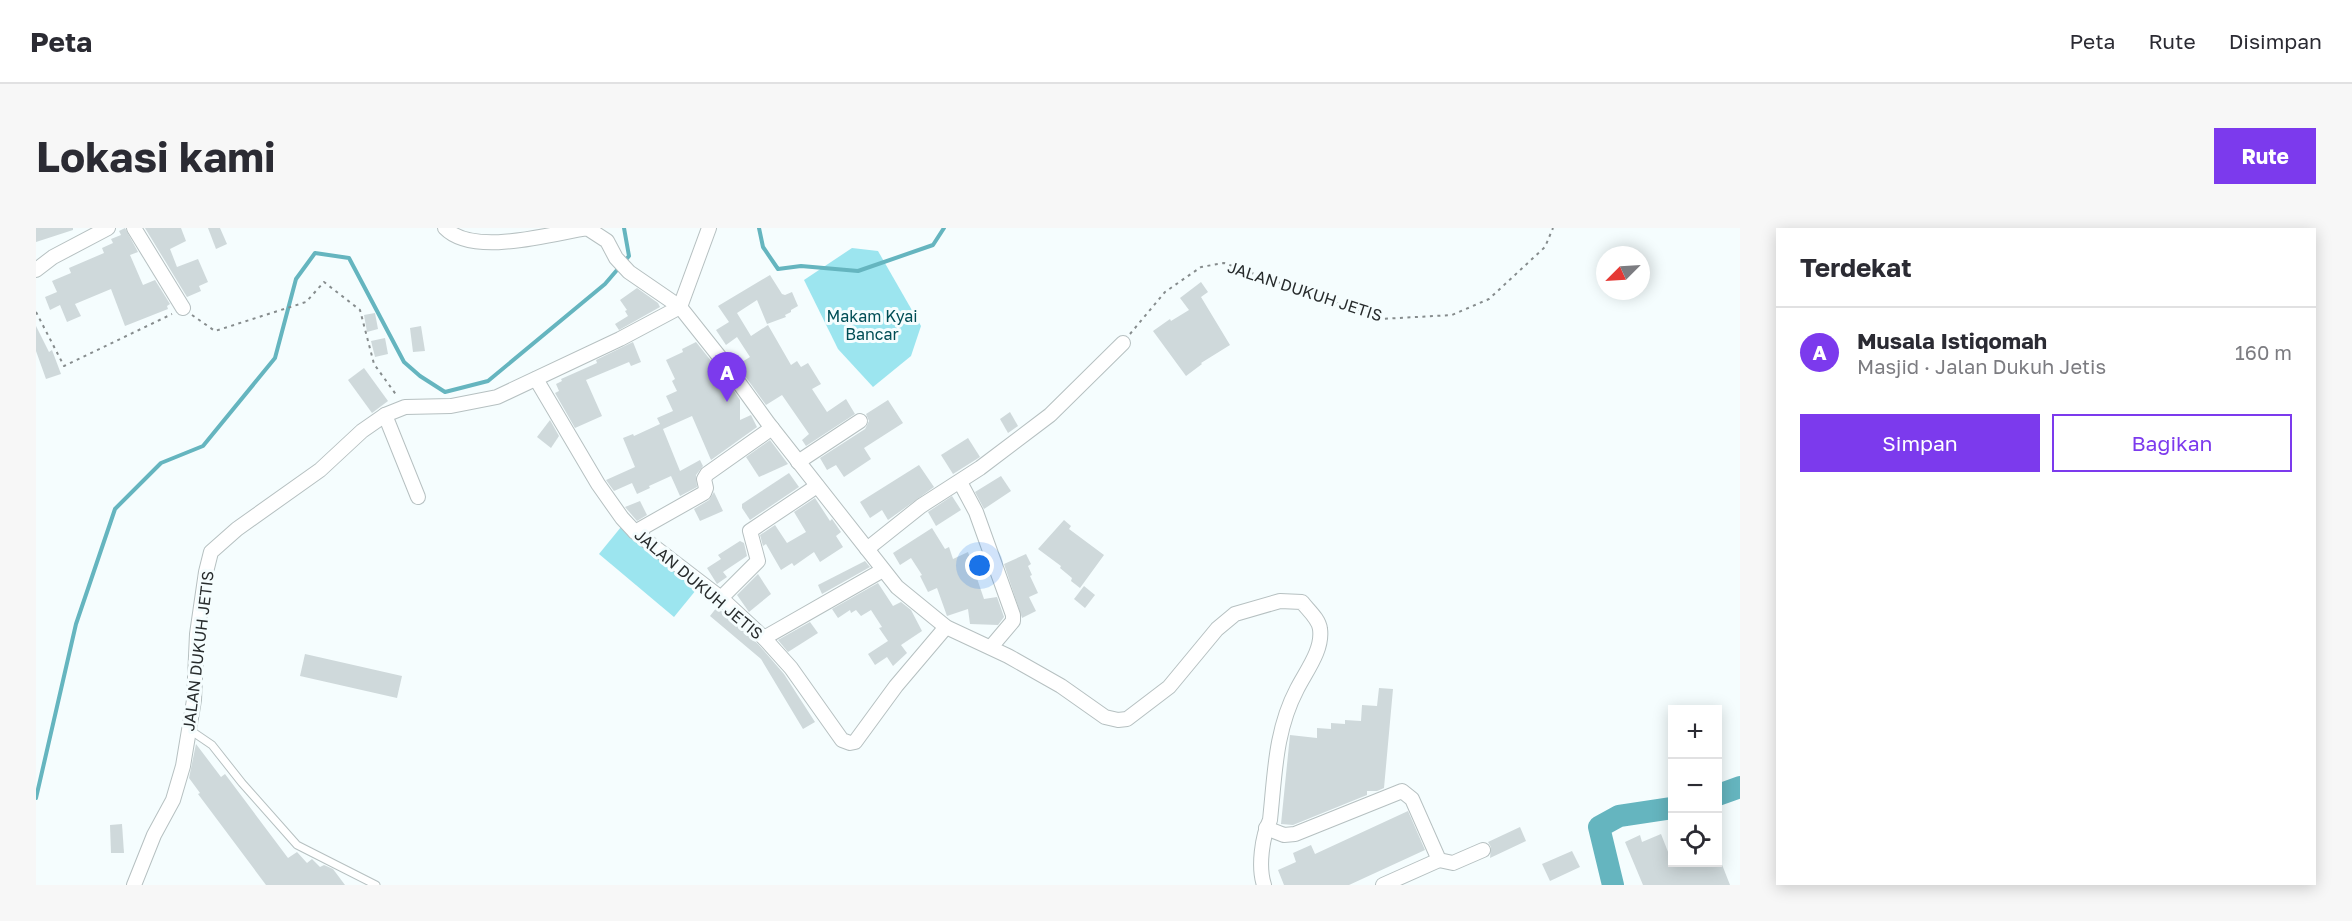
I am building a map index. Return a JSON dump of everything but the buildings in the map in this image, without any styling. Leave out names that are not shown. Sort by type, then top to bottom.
[{"type":"street","points":[[37,267],[108,228]]},
{"type":"street","points":[[134,228],[183,309]]},
{"type":"street","points":[[445,228],[449,233],[470,242],[499,243],[587,228],[607,241],[616,258],[629,272],[680,307],[897,587],[946,627],[1008,656],[1061,686],[1105,717],[1118,720],[1127,719],[1168,687],[1217,629],[1235,614],[1280,601],[1302,602],[1318,622],[1321,630],[1316,654],[1285,714],[1278,738],[1270,820],[1266,828],[1263,854],[1264,885]]},
{"type":"street","points":[[680,307],[709,228]]},
{"type":"street","name":"JALAN DUKUH JETIS","points":[[134,885],[154,835],[173,800],[183,766],[194,700],[197,634],[211,552],[237,529],[320,470],[363,431],[385,415],[405,407],[451,406],[497,397],[620,339],[680,307]]},
{"type":"street","points":[[867,549],[921,506],[960,482],[1050,415],[1123,343]]},
{"type":"street","name":"JALAN DUKUH JETIS","points":[[536,379],[598,484],[622,518],[636,532],[721,598],[764,638],[791,668],[842,740],[855,742],[896,686],[946,627]]},
{"type":"street","points":[[385,415],[418,497]]},
{"type":"street","points":[[798,462],[860,421]]},
{"type":"street","points":[[636,532],[704,493],[706,488],[704,477],[772,428]]},
{"type":"street","points":[[960,482],[976,512],[1013,615],[1013,621],[991,647]]},
{"type":"street","points":[[721,598],[758,561],[750,531],[817,486]]},
{"type":"street","points":[[764,638],[883,570]]},
{"type":"street","points":[[1266,828],[1284,835],[1295,834],[1402,791],[1412,799],[1439,860]]},
{"type":"street","points":[[1383,885],[1439,860],[1453,863],[1483,850]]},
{"type":"lane","points":[[190,730],[212,745],[297,845],[376,885]]},
{"type":"path","name":"JALAN DUKUH JETIS","points":[[1123,343],[1166,292],[1202,267],[1224,263],[1381,319],[1452,315],[1489,299],[1545,247],[1554,228]]},
{"type":"path","points":[[36,312],[64,366],[183,309],[215,331],[283,307],[306,302],[324,282],[360,310],[375,364],[405,407]]},
{"type":"green space","name":"Makam Kyai Bancar","points":[[852,248],[878,251],[921,326],[911,356],[873,387],[838,349],[804,280]]},
{"type":"green space","points":[[621,527],[696,590],[674,617],[599,554]]},
{"type":"waterway","points":[[36,798],[76,624],[115,509],[161,463],[203,446],[275,358],[296,279],[315,253],[349,258],[404,362],[420,376],[445,392],[488,381],[605,284],[629,256],[624,228]]},
{"type":"waterway","points":[[759,228],[763,247],[778,269],[801,266],[858,271],[933,245],[944,228]]},
{"type":"waterway","points":[[1722,794],[1740,787]]},
{"type":"waterway","points":[[1613,885],[1599,827],[1619,816],[1668,809]]},
{"type":"place","name":"Musala Istiqomah","points":[[727,402]]}]
